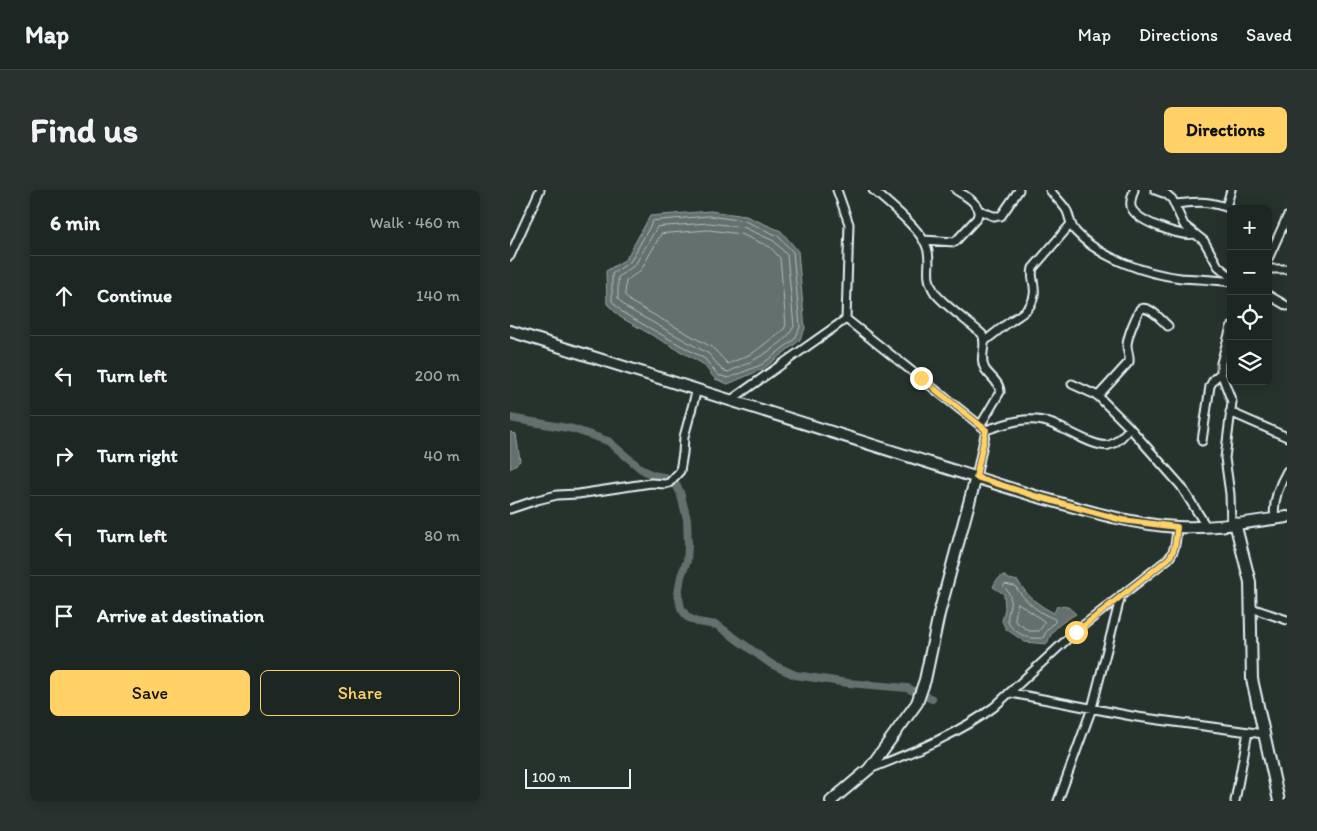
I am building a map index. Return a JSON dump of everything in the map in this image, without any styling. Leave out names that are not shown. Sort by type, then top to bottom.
[{"type":"main road","points":[[510,331],[1035,496],[1122,520],[1177,527],[1206,526],[1287,517]]},
{"type":"main road","points":[[831,801],[869,769],[917,703],[926,680],[939,614],[976,477]]},
{"type":"main road","points":[[1237,523],[1250,582],[1252,679],[1279,801]]},
{"type":"street","points":[[510,256],[540,190]]},
{"type":"street","points":[[837,190],[849,224],[846,318]]},
{"type":"street","points":[[873,190],[912,226],[927,246],[929,256],[928,281],[936,295],[977,328],[985,341],[982,359],[985,368],[1000,386],[1000,392],[983,428],[976,477]]},
{"type":"street","points":[[956,190],[973,201],[979,210],[993,216],[1001,216],[1019,190]]},
{"type":"street","points":[[1050,190],[1066,211],[1074,231],[1085,241],[1108,255],[1133,267],[1178,277],[1227,282]]},
{"type":"street","points":[[1134,190],[1131,203],[1133,211],[1152,223],[1173,232],[1188,235],[1194,234]]},
{"type":"street","points":[[1155,190],[1166,194],[1175,204],[1184,225],[1204,241],[1218,266],[1227,274]]},
{"type":"street","points":[[1229,205],[1231,190]]},
{"type":"street","points":[[1175,204],[1202,201],[1227,207]]},
{"type":"street","points":[[923,240],[955,242],[977,218],[979,210]]},
{"type":"street","points":[[1272,250],[1286,220]]},
{"type":"street","points":[[985,341],[1010,321],[1021,316],[1030,307],[1035,293],[1031,273],[1033,268],[1070,225]]},
{"type":"street","points":[[1272,269],[1287,269]]},
{"type":"street","points":[[1272,297],[1287,306]]},
{"type":"street","points":[[1098,396],[1129,362],[1127,344],[1140,309],[1144,307],[1148,309],[1168,326]]},
{"type":"street","points":[[731,400],[846,318]]},
{"type":"street","points":[[846,318],[983,428]]},
{"type":"street","points":[[1227,340],[1223,352],[1221,373],[1232,402],[1225,458],[1230,494],[1237,523]]},
{"type":"street","points":[[1202,441],[1210,386],[1214,378],[1221,373]]},
{"type":"street","points":[[1072,384],[1098,396],[1130,428],[1181,486],[1206,526]]},
{"type":"street","points":[[510,509],[557,495],[578,494],[651,482],[665,484],[672,481],[680,471],[684,437],[697,389]]},
{"type":"street","points":[[1230,412],[1287,437]]},
{"type":"street","points":[[983,428],[1011,422],[1033,420],[1045,422],[1097,444],[1108,445],[1116,442],[1130,428]]},
{"type":"street","points":[[1272,519],[1279,485],[1287,471]]},
{"type":"street","points":[[869,769],[921,748],[983,716],[1011,693],[1051,653],[1172,555],[1177,527]]},
{"type":"street","points":[[1058,801],[1092,708],[1122,595]]},
{"type":"street","points":[[1250,608],[1287,620]]},
{"type":"street","points":[[1011,693],[1137,717],[1264,734]]},
{"type":"street","points":[[1235,801],[1248,732]]},
{"type":"water","points":[[710,211],[746,216],[781,231],[798,251],[805,329],[799,341],[763,369],[728,384],[715,379],[703,364],[620,317],[607,304],[606,271],[626,259],[650,216]]},
{"type":"water","points":[[510,432],[516,434],[520,461],[510,469]]},
{"type":"water","points":[[1003,575],[1018,581],[1029,596],[1048,610],[1054,613],[1057,606],[1068,607],[1076,614],[1058,626],[1047,644],[1025,642],[1006,629],[1002,621],[1005,608],[1004,594],[993,587],[996,581]]},
{"type":"waterway","points":[[510,418],[573,429],[608,441],[640,468],[652,475],[674,481],[680,492],[687,519],[687,561],[681,576],[678,594],[681,608],[687,617],[697,622],[717,625],[771,664],[795,675],[848,683],[907,688],[932,699]]},
{"type":"route","points":[[921,378],[986,430],[976,477],[1035,496],[1122,520],[1177,527],[1175,547],[1172,555],[1076,632]]}]
